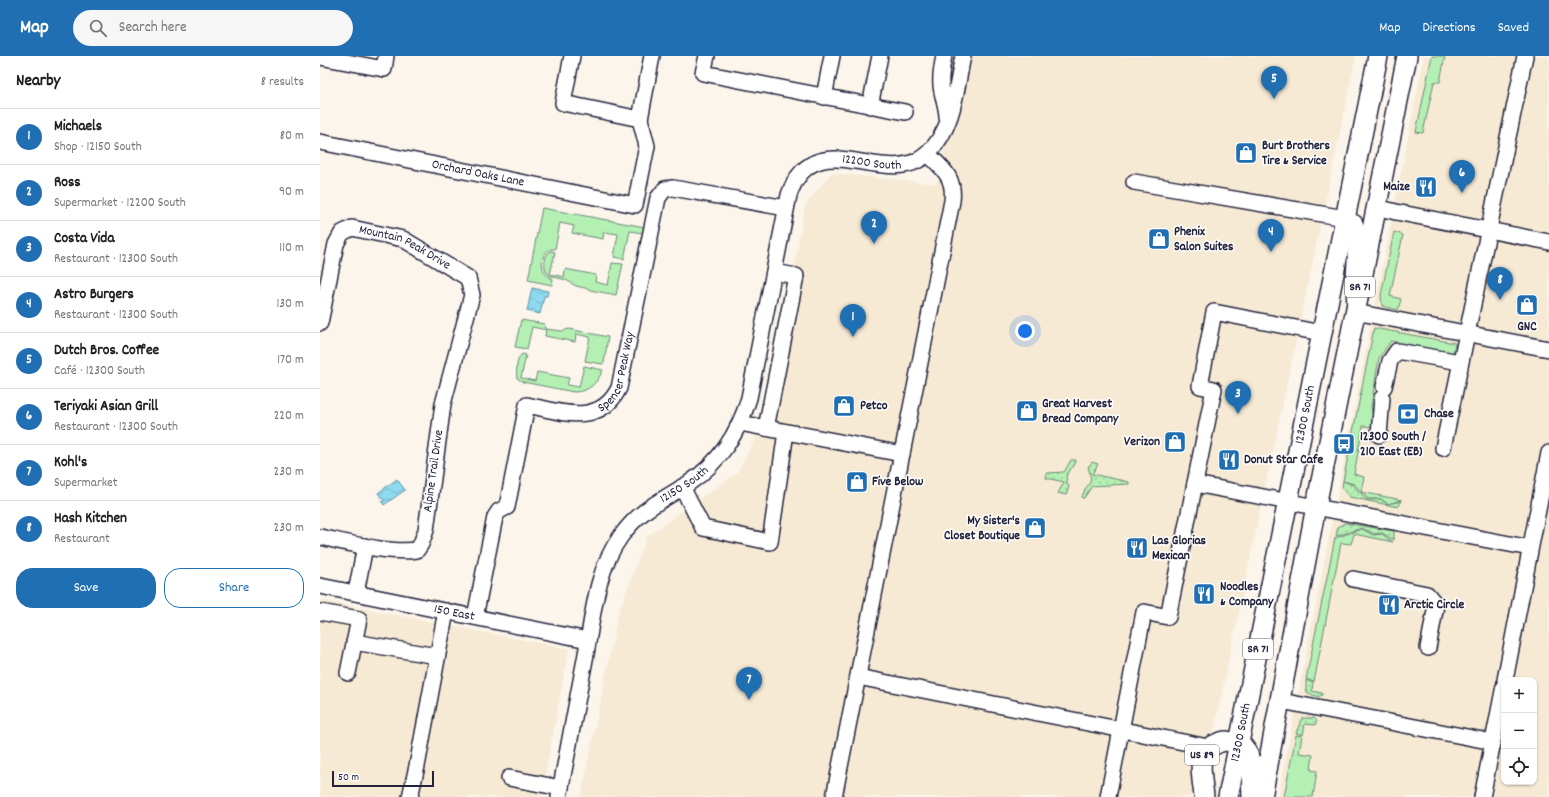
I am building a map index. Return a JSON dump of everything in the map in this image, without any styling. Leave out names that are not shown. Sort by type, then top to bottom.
[{"type":"main road","name":"12300 South","points":[[1228,797],[1378,56]]},
{"type":"main road","name":"SR 71","points":[[1262,797],[1316,506],[1407,56]]},
{"type":"main road","name":"US 89","points":[[1204,797],[1201,761],[1203,753],[1208,747],[1224,741],[1238,743],[1246,749],[1250,758],[1252,797]]},
{"type":"street","points":[[320,57],[384,69],[386,56]]},
{"type":"street","points":[[572,56],[563,103],[640,119],[652,56]]},
{"type":"street","points":[[707,56],[704,73],[905,112]]},
{"type":"street","points":[[824,96],[832,56]]},
{"type":"street","points":[[870,106],[880,56]]},
{"type":"street","points":[[944,56],[941,84],[947,109],[946,126]]},
{"type":"street","points":[[834,797],[952,201],[944,184],[924,156],[941,136],[946,126],[953,106],[963,56]]},
{"type":"street","points":[[1443,448],[1525,56]]},
{"type":"street","name":"Orchard Oaks Lane","points":[[320,142],[635,205],[647,146],[640,119]]},
{"type":"street","name":"12200 South","points":[[807,167],[817,161],[830,158],[898,165],[906,164],[924,156]]},
{"type":"street","name":"12150 South","points":[[560,792],[588,640],[600,582],[608,558],[629,526],[647,509],[682,487],[710,465],[729,441],[740,423],[749,398],[786,208],[792,187],[798,176],[807,167]]},
{"type":"street","points":[[1134,182],[1345,218],[1355,224],[1357,229],[1354,278],[1355,312],[1549,349]]},
{"type":"street","name":"Spencer Peak Way","points":[[475,617],[495,517],[499,511],[507,507],[527,405],[570,413],[588,414],[608,405],[614,398],[619,388],[658,198],[664,189],[673,188],[786,208]]},
{"type":"street","points":[[1376,207],[1549,242]]},
{"type":"street","name":"Mountain Peak Drive","points":[[320,323],[336,244],[342,233],[352,228],[403,239],[468,278],[472,295]]},
{"type":"street","points":[[766,428],[796,276],[774,272]]},
{"type":"street","name":"Alpine Trail Drive","points":[[320,537],[365,546],[406,551],[417,550],[421,544],[426,530],[443,404],[472,295]]},
{"type":"street","points":[[1108,797],[1144,612],[1168,617],[1214,389],[1200,386],[1214,312],[1321,333]]},
{"type":"street","points":[[1379,435],[1383,392],[1390,360],[1397,350],[1460,362]]},
{"type":"street","points":[[740,423],[902,454]]},
{"type":"street","points":[[682,487],[703,528],[770,542],[786,432]]},
{"type":"street","points":[[1506,677],[1549,453]]},
{"type":"street","points":[[1195,484],[1530,548]]},
{"type":"street","points":[[356,593],[365,546]]},
{"type":"street","points":[[1353,580],[1427,594],[1436,605],[1428,648]]},
{"type":"street","name":"150 East","points":[[320,586],[588,640]]},
{"type":"street","points":[[410,797],[446,611]]},
{"type":"street","points":[[320,612],[358,619],[348,673]]},
{"type":"street","points":[[354,642],[437,656]]},
{"type":"street","points":[[858,677],[1208,747]]},
{"type":"street","points":[[1281,701],[1493,742]]},
{"type":"street","points":[[1482,797],[1501,701]]},
{"type":"street","points":[[509,778],[560,792]]},
{"type":"shaded area","points":[[965,56],[1356,56],[1200,797],[581,797],[618,614],[647,536],[737,473],[768,415],[805,205],[831,173],[937,184]]},
{"type":"shaded area","points":[[1424,56],[1549,56],[1549,797],[1278,797]]},
{"type":"shaded area","points":[[320,600],[569,649],[541,797],[320,797]]},
{"type":"green space","points":[[1432,56],[1445,56],[1440,82],[1434,82],[1423,133],[1416,132]]},
{"type":"green space","points":[[542,208],[645,227],[643,233],[630,231],[624,259],[614,257],[618,234],[604,232],[603,239],[572,233],[574,226],[560,223],[555,249],[548,251],[543,257],[542,261],[545,273],[553,279],[552,285],[528,280]]},
{"type":"green space","points":[[1394,232],[1403,235],[1390,296],[1401,299],[1398,310],[1382,306],[1381,295]]},
{"type":"green space","points":[[551,251],[555,252],[550,274],[564,277],[565,269],[596,275],[595,282],[608,285],[612,263],[623,264],[616,295],[576,286],[566,280],[550,276],[545,268],[545,260],[547,254]]},
{"type":"green space","points":[[521,320],[545,324],[544,327],[546,329],[562,331],[569,329],[608,337],[604,363],[602,364],[585,361],[590,337],[576,334],[575,342],[545,336],[546,330],[532,327],[527,349],[515,347]]},
{"type":"green space","points":[[1374,328],[1455,343],[1453,354],[1391,341],[1379,358],[1371,407],[1375,427],[1363,426],[1354,474],[1364,477],[1361,492],[1354,484],[1343,481]]},
{"type":"green space","points":[[522,354],[526,355],[521,378],[535,381],[537,372],[569,378],[567,385],[579,387],[584,366],[603,370],[592,386],[579,392],[523,382],[517,378],[517,365]]},
{"type":"green space","points":[[1071,460],[1076,460],[1066,478],[1069,487],[1066,495],[1058,493],[1064,482],[1046,478],[1047,473],[1064,472]]},
{"type":"green space","points":[[1092,462],[1098,464],[1092,474],[1129,482],[1129,484],[1092,486],[1084,498],[1082,498],[1083,493],[1090,481],[1088,467]]},
{"type":"green space","points":[[1343,481],[1353,485],[1367,500],[1381,499],[1387,504],[1402,501],[1398,507],[1349,497],[1342,488]]},
{"type":"green space","points":[[1362,492],[1402,500],[1388,504],[1381,499],[1368,499]]},
{"type":"green space","points":[[1345,523],[1394,531],[1394,540],[1382,533],[1374,534],[1362,528],[1336,536],[1338,527]]},
{"type":"green space","points":[[1362,529],[1373,535],[1382,534],[1393,542],[1354,534],[1351,544],[1341,543],[1314,682],[1306,679],[1335,538]]},
{"type":"green space","points":[[1306,680],[1313,683],[1312,691],[1322,693],[1322,695],[1318,697],[1308,693],[1306,690]]},
{"type":"green space","points":[[1302,718],[1314,718],[1317,721],[1315,725],[1305,724],[1303,735],[1296,733]]},
{"type":"green space","points":[[1296,735],[1302,736],[1299,753],[1313,755],[1311,770],[1317,771],[1313,797],[1284,797]]},
{"type":"water","points":[[532,288],[548,291],[547,296],[544,296],[540,314],[527,311]]},
{"type":"water","points":[[397,479],[405,490],[384,505],[382,502],[384,500],[378,493]]},
{"type":"place","name":"Dutch Bros. Coffee","points":[[1274,99]]},
{"type":"place","name":"Burt Brothers Tire & Service","points":[[1246,153]]},
{"type":"place","name":"Maize","points":[[1426,187]]},
{"type":"place","name":"Teriyaki Asian Grill","points":[[1462,193]]},
{"type":"place","name":"Phenix Salon Suites","points":[[1159,239]]},
{"type":"place","name":"Ross","points":[[874,244]]},
{"type":"place","name":"Astro Burgers","points":[[1271,252]]},
{"type":"place","name":"Hash Kitchen","points":[[1500,300]]},
{"type":"place","name":"GNC","points":[[1527,305]]},
{"type":"place","name":"Michaels","points":[[853,337]]},
{"type":"place","name":"Petco","points":[[844,406]]},
{"type":"place","name":"Great Harvest Bread Company","points":[[1027,411]]},
{"type":"place","name":"Costa Vida","points":[[1238,414]]},
{"type":"place","name":"Chase","points":[[1408,414]]},
{"type":"place","name":"Verizon","points":[[1175,442]]},
{"type":"place","name":"12300 South / 210 East (EB)","points":[[1344,444]]},
{"type":"place","name":"Donut Star Cafe","points":[[1229,460]]},
{"type":"place","name":"Five Below","points":[[857,482]]},
{"type":"place","name":"My Sister's Closet Boutique","points":[[1035,528]]},
{"type":"place","name":"Las Glorias Mexican","points":[[1137,548]]},
{"type":"place","name":"Noodles & Company","points":[[1204,594]]},
{"type":"place","name":"Arctic Circle","points":[[1389,605]]},
{"type":"place","name":"Kohl's","points":[[749,700]]}]
